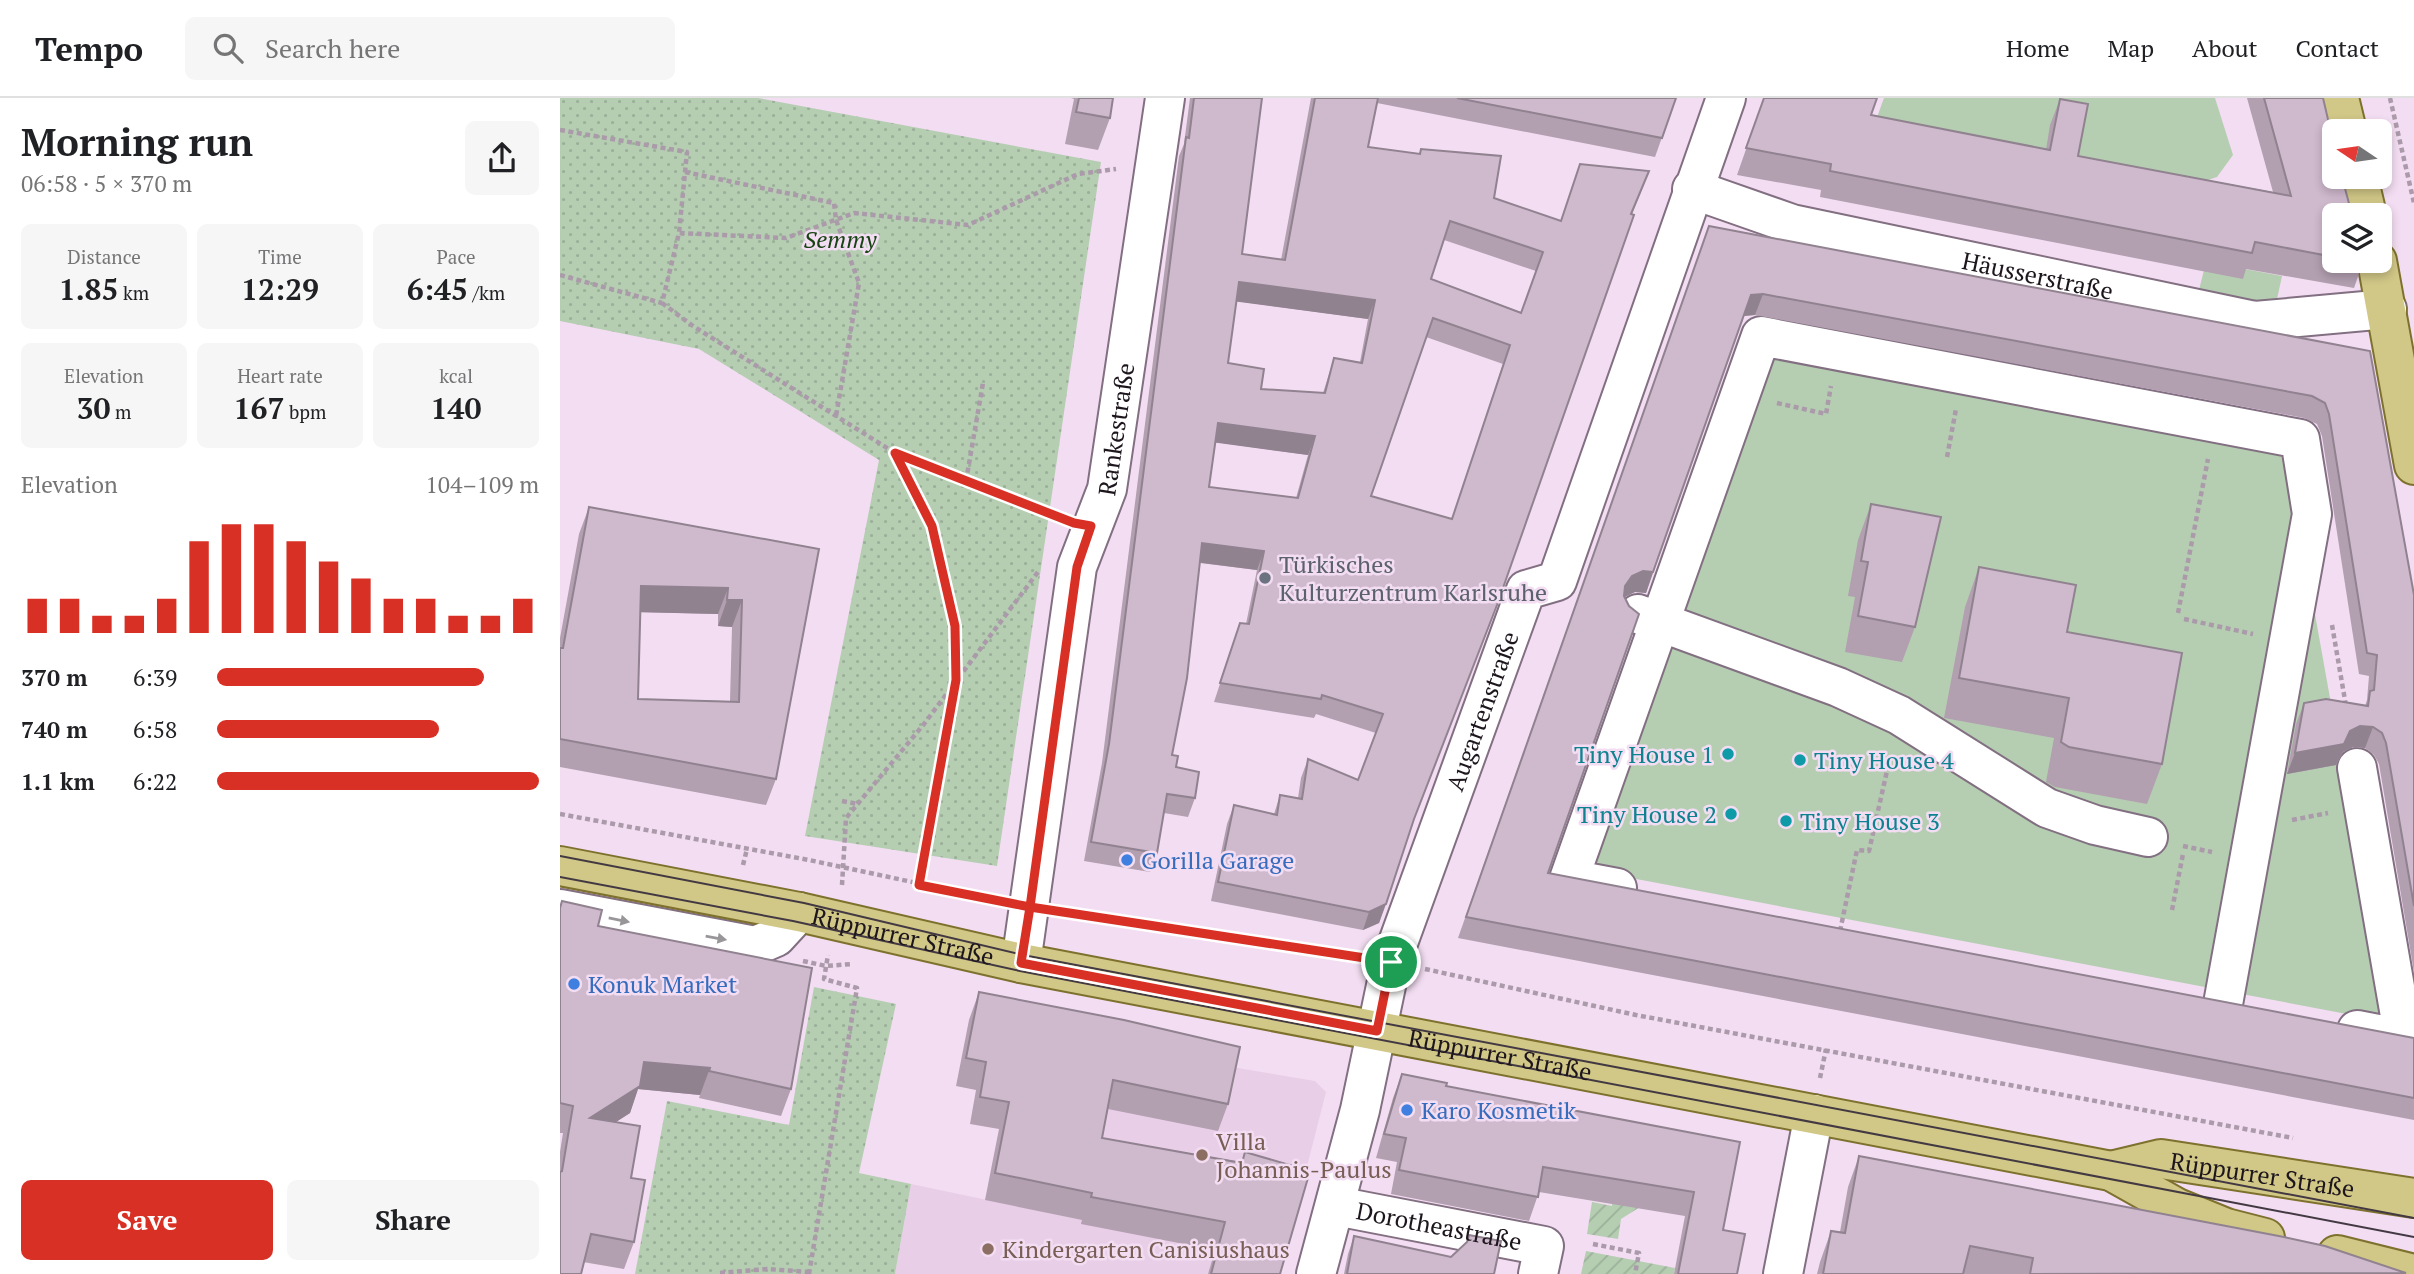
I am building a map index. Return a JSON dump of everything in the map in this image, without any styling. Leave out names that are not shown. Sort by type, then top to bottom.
[{"type":"main road","points":[[2339,98],[2344,119]]},
{"type":"main road","points":[[2380,273],[2414,465]]},
{"type":"main road","name":"Rüppurrer Straße","points":[[560,866],[799,912],[1021,963],[2111,1171],[2177,1208],[2226,1228],[2414,1274]]},
{"type":"main road","name":"Rüppurrer Straße","points":[[2111,1171],[2161,1159],[2412,1199]]},
{"type":"street","name":"Rankestraße","points":[[1021,963],[1077,567],[1107,489],[1166,98]]},
{"type":"street","name":"Augartenstraße","points":[[1316,1274],[1336,1206],[1391,962],[1526,590],[1557,581],[1726,98]]},
{"type":"street","name":"Häusserstraße","points":[[1692,189],[1792,224],[2255,321],[2387,309]]},
{"type":"street","points":[[1650,894],[1569,878],[1649,619],[1740,395],[1761,336],[1962,374],[2300,439],[2312,514],[2223,1004]]},
{"type":"street","points":[[1649,619],[1838,687],[1899,715],[2047,808],[2095,825],[2148,837]]},
{"type":"street","points":[[2327,1024],[2404,1039],[2357,768]]},
{"type":"street","points":[[560,909],[755,946],[776,937],[799,912]]},
{"type":"street","points":[[2182,996],[2262,1012]]},
{"type":"street","points":[[1783,1274],[1814,1114]]},
{"type":"street","name":"Dorotheastraße","points":[[1336,1206],[1541,1260]]},
{"type":"path","points":[[2390,98],[2414,203]]},
{"type":"path","points":[[560,130],[687,152],[679,233],[662,303]]},
{"type":"path","points":[[679,233],[786,238],[854,213],[968,225],[1078,174],[1108,168],[1155,175]]},
{"type":"path","points":[[685,172],[834,203],[836,220],[859,283],[836,416]]},
{"type":"path","points":[[560,275],[662,303],[693,326],[895,453],[1074,523],[1091,526]]},
{"type":"path","points":[[1740,395],[1825,414],[1838,351]]},
{"type":"path","points":[[1947,457],[1962,374]]},
{"type":"path","points":[[966,481],[983,383]]},
{"type":"path","points":[[2178,613],[2215,423]]},
{"type":"path","points":[[895,453],[932,526],[955,626],[956,680],[919,885]]},
{"type":"path","points":[[843,857],[846,818],[1043,565]]},
{"type":"path","points":[[2184,619],[2288,642]]},
{"type":"path","points":[[1840,931],[1857,850],[1869,851],[1899,715]]},
{"type":"path","points":[[842,801],[859,804]]},
{"type":"path","points":[[2255,827],[2364,807]]},
{"type":"path","points":[[560,814],[809,860],[1030,907],[1391,962],[1636,1015],[2297,1139]]},
{"type":"path","points":[[2172,910],[2185,846]]},
{"type":"path","points":[[720,1273],[766,1269],[809,1273],[857,988],[824,979],[835,920]]},
{"type":"path","points":[[1593,1244],[1639,1253],[1635,1274]]},
{"type":"shaded area","name":"Villa Johannis-Paulus","points":[[1114,1047],[1315,1081],[1326,1092],[1299,1198],[1232,1190],[1208,1274],[895,1274],[911,1184],[1082,1220]]},
{"type":"green space","name":"Semmy","points":[[560,98],[758,98],[1101,162],[997,866],[805,836],[879,460],[699,349],[560,321]]},
{"type":"green space","points":[[1884,98],[2215,98],[2233,155],[2217,177],[2205,181],[1876,120]]},
{"type":"green space","points":[[2245,269],[2282,276],[2274,313],[2197,298],[2204,270]]},
{"type":"green space","points":[[1782,352],[2278,448],[2287,458],[2385,1005],[2380,1015],[2373,1019],[1610,874],[1597,867],[1588,855],[1770,359]]},
{"type":"green space","points":[[814,987],[896,1004],[859,1173],[911,1184],[895,1274],[635,1274],[667,1101],[789,1125]]},
{"type":"green space","points":[[1612,1201],[1640,1207],[1621,1219],[1618,1239],[1587,1234],[1592,1202],[1612,1206]]},
{"type":"green space","points":[[1586,1251],[1675,1268],[1674,1274],[1581,1274]]},
{"type":"building","points":[[1079,98],[1113,98],[1110,118],[1076,112]]},
{"type":"building","points":[[1194,98],[1262,98],[1242,254],[1285,260],[1315,98],[1378,98],[1368,147],[1420,154],[1421,149],[1501,156],[1494,198],[1561,221],[1580,164],[1649,171],[1631,214],[1634,215],[1497,605],[1414,819],[1386,904],[1369,912],[1218,882],[1234,805],[1277,815],[1280,795],[1302,799],[1308,759],[1358,780],[1383,714],[1322,695],[1321,699],[1220,683],[1240,623],[1249,624],[1264,551],[1202,543],[1187,678],[1172,755],[1178,756],[1176,767],[1199,772],[1195,798],[1167,794],[1157,853],[1091,842],[1109,744],[1186,137],[1189,138]],"holes":[[[1450,221],[1543,252],[1521,313],[1431,279]],[[1239,282],[1375,300],[1362,363],[1334,358],[1325,393],[1261,389],[1264,369],[1228,363]],[[1433,318],[1510,345],[1452,519],[1371,496]],[[1218,423],[1315,436],[1298,498],[1209,487]]]},
{"type":"building","points":[[1457,98],[1676,98],[1662,138]]},
{"type":"building","points":[[1764,98],[1877,98],[1871,115],[2050,150],[2060,99],[2088,104],[2078,156],[2291,196],[2264,98],[2323,98],[2328,119],[2322,119],[2322,189],[2345,189],[2349,203],[2322,203],[2322,255],[2255,242],[2252,253],[1830,171],[1831,164],[1746,148]]},
{"type":"building","points":[[1709,226],[2370,351],[2414,595],[2414,906],[2386,743],[2382,733],[2373,727],[2360,726],[2350,731],[2344,744],[2295,753],[2304,703],[2326,699],[2368,706],[2370,691],[2374,690],[2377,655],[2367,653],[2329,414],[2325,403],[2312,396],[1763,294],[1751,295],[1653,572],[1643,571],[1632,576],[1625,586],[1624,596],[1629,606],[1639,614],[1548,873],[2414,1038],[2414,1098],[1466,917]]},
{"type":"building","points":[[1871,504],[1941,517],[1915,627],[1858,616],[1868,562],[1861,561]]},
{"type":"building","points":[[589,507],[819,549],[776,779],[560,739],[560,648],[563,648]],"holes":[[[641,586],[728,588],[727,600],[742,600],[739,702],[638,699]]]},
{"type":"building","points":[[1979,567],[2076,585],[2067,632],[2182,653],[2162,764],[2069,747],[2061,742],[2069,698],[1959,678]]},
{"type":"building","points":[[562,901],[602,910],[598,926],[812,968],[791,1089],[709,1071],[710,1068],[644,1062],[640,1086],[590,1118],[640,1126],[631,1178],[645,1180],[634,1242],[591,1234],[581,1274],[560,1274],[560,1172],[573,1106],[560,1103]]},
{"type":"building","points":[[979,992],[1124,1020],[1240,1047],[1228,1104],[1113,1080],[1102,1138],[1242,1163],[1245,1152],[1310,1171],[1280,1274],[1211,1274],[1225,1222],[1091,1197],[1092,1193],[995,1173],[1009,1102],[980,1097],[986,1062],[966,1058]]},
{"type":"building","points":[[1402,1074],[1447,1083],[1446,1086],[1740,1142],[1723,1230],[1745,1234],[1737,1274],[1678,1274],[1694,1192],[1543,1167],[1538,1197],[1399,1170],[1406,1138],[1384,1134]]},
{"type":"building","points":[[1859,1156],[2284,1237],[2325,1246],[2406,1273],[2030,1274],[2033,1258],[1970,1246],[1963,1274],[1823,1274],[1831,1231],[1845,1233]]},
{"type":"building","points":[[1469,1235],[1501,1241],[1494,1274],[1347,1274],[1354,1236],[1451,1257],[1467,1242]]},
{"type":"tram line","points":[[560,856],[804,903],[1023,955],[2414,1218]]},
{"type":"tram line","points":[[560,877],[793,921],[1020,971],[2414,1237]]},
{"type":"place","name":"Türkisches Kulturzentrum Karlsruhe","points":[[1265,578]]},
{"type":"place","name":"Tiny House 1","points":[[1728,754]]},
{"type":"place","name":"Tiny House 4","points":[[1800,760]]},
{"type":"place","name":"Tiny House 2","points":[[1731,814]]},
{"type":"place","name":"Tiny House 3","points":[[1786,821]]},
{"type":"place","name":"Gorilla Garage","points":[[1127,860]]},
{"type":"place","name":"Konuk Market","points":[[574,984]]},
{"type":"place","name":"Karo Kosmetik","points":[[1407,1110]]},
{"type":"place","name":"Villa Johannis-Paulus","points":[[1202,1155]]},
{"type":"place","name":"Kindergarten Canisiushaus","points":[[988,1249]]},
{"type":"route","points":[[1391,962],[1030,907],[1077,567],[1091,526],[1074,523],[895,453],[932,526],[955,626],[956,680],[919,885],[1030,907],[1021,963],[1377,1031],[1391,962]]}]
